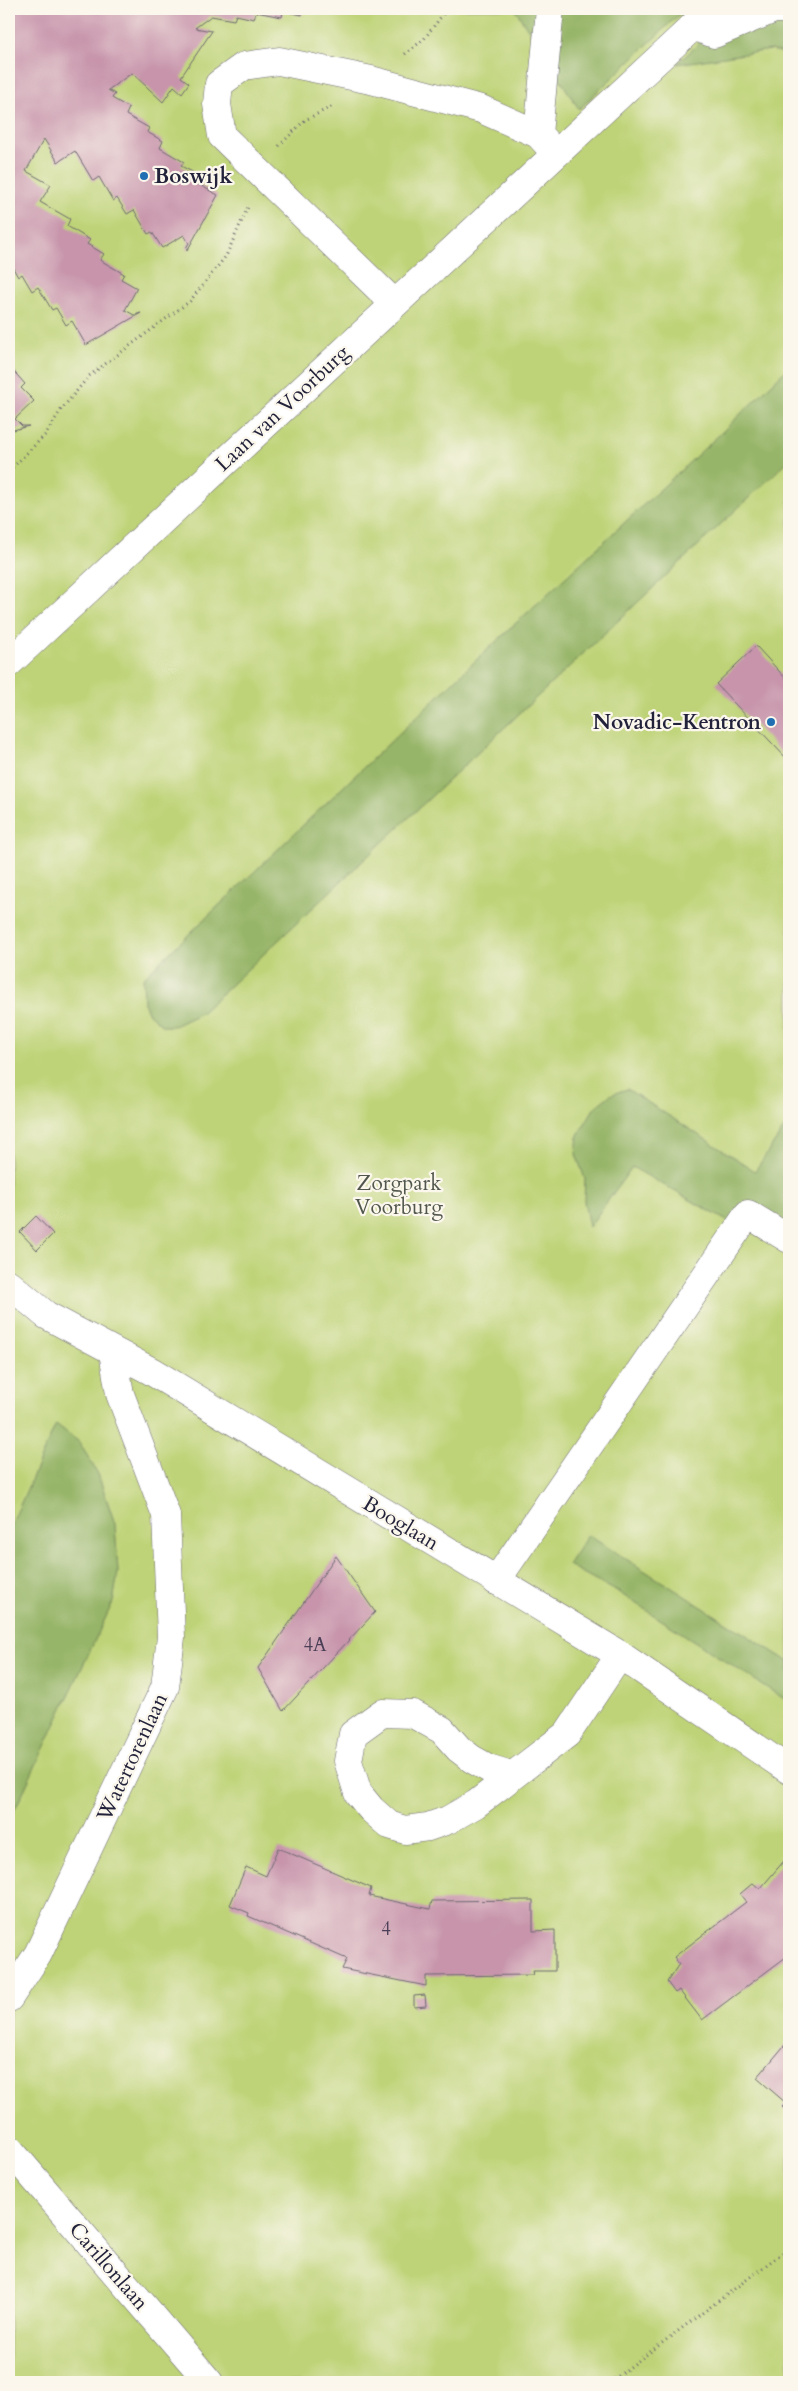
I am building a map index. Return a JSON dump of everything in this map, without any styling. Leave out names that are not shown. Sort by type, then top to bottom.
[{"type":"street","points":[[394,303],[222,136],[217,104],[219,84],[244,66],[279,61],[371,80],[481,109],[547,144],[550,9]]},
{"type":"street","name":"Laan van Voorburg","points":[[9,663],[394,303],[547,144],[703,17],[714,34],[774,9],[785,9]]},
{"type":"street","points":[[496,1581],[748,1214],[789,1239]]},
{"type":"street","name":"Booglaan","points":[[9,1284],[46,1315],[151,1371],[620,1655],[789,1770]]},
{"type":"street","name":"Watertorenlaan","points":[[9,1998],[38,1954],[165,1687],[171,1637],[166,1515],[120,1394],[113,1352]]},
{"type":"street","points":[[511,1775],[488,1768],[472,1759],[459,1749],[442,1730],[413,1714],[382,1713],[353,1734],[348,1761],[358,1793],[371,1809],[389,1825],[405,1830],[428,1827],[448,1820],[476,1804],[511,1775],[540,1756],[567,1734],[620,1655]]},
{"type":"street","name":"Carillonlaan","points":[[9,2149],[209,2382]]},
{"type":"path","points":[[9,471],[46,434],[61,410],[89,376],[190,301],[208,280],[226,256],[261,174],[272,154],[300,124],[347,99],[424,39],[447,9]]},
{"type":"path","points":[[610,2382],[789,2248]]},
{"type":"green space","name":"Zorgpark Voorburg","points":[[9,9],[789,9],[789,2382],[9,2382]]},
{"type":"green space","points":[[515,9],[685,9],[579,109]]},
{"type":"green space","points":[[735,9],[789,9],[789,55],[771,50],[677,64]]},
{"type":"green space","points":[[789,367],[789,460],[201,1013],[174,1026],[163,1026],[149,1014],[144,1003],[143,978],[472,664],[719,435]]},
{"type":"green space","points":[[627,1089],[755,1171],[789,1121],[789,1225],[757,1207],[738,1238],[727,1221],[632,1167],[589,1227],[584,1201],[585,1179],[576,1154],[578,1135],[595,1107],[610,1095]]},
{"type":"green space","points":[[56,1424],[79,1442],[98,1474],[115,1524],[118,1572],[113,1602],[9,1822],[9,1530]]},
{"type":"green space","points":[[588,1535],[789,1662],[789,1702],[618,1592],[568,1565]]},
{"type":"building","name":"Boswijk","points":[[9,9],[303,9],[302,15],[283,11],[282,17],[256,12],[254,19],[236,15],[234,20],[211,16],[195,28],[212,31],[181,77],[189,83],[182,93],[174,86],[163,102],[132,73],[108,90],[115,94],[112,98],[129,108],[126,115],[149,128],[147,132],[163,141],[160,148],[184,162],[181,166],[198,175],[194,182],[218,195],[187,251],[186,248],[189,243],[184,235],[162,248],[152,232],[148,234],[134,210],[127,214],[117,198],[113,201],[99,177],[93,181],[75,151],[58,162],[44,139],[26,171],[51,185],[40,202],[70,219],[67,226],[90,240],[87,244],[104,254],[100,260],[124,274],[121,279],[137,288],[125,310],[134,315],[141,313],[86,345],[72,321],[66,325],[56,308],[52,310],[38,287],[32,291],[22,274],[18,277],[9,261]]},
{"type":"building","points":[[9,366],[25,384],[21,388],[34,401],[15,419],[22,426],[29,426],[9,431]]},
{"type":"building","name":"Novadic-Kentron","points":[[756,646],[789,682],[789,761],[716,684]]},
{"type":"building","points":[[36,1216],[53,1234],[37,1250],[20,1232]]},
{"type":"building","points":[[336,1556],[375,1612],[283,1711],[258,1668]]},
{"type":"building","points":[[278,1848],[371,1888],[369,1896],[430,1909],[432,1901],[533,1900],[533,1931],[555,1930],[555,1971],[533,1971],[534,1975],[426,1976],[426,1986],[342,1969],[347,1959],[248,1916],[249,1913],[230,1905],[246,1867],[266,1876]]},
{"type":"building","points":[[789,1855],[789,1961],[786,1957],[702,2020],[679,1990],[675,1993],[667,1982],[679,1964],[674,1957],[746,1902],[740,1894],[753,1883],[760,1889]]},
{"type":"building","points":[[425,1995],[426,2006],[414,2007],[414,1996]]},
{"type":"building","points":[[789,2040],[789,2113],[782,2107],[786,2103],[757,2078]]},
{"type":"place","name":"Boswijk","points":[[144,176]]},
{"type":"place","name":"Novadic-Kentron","points":[[771,722]]}]
